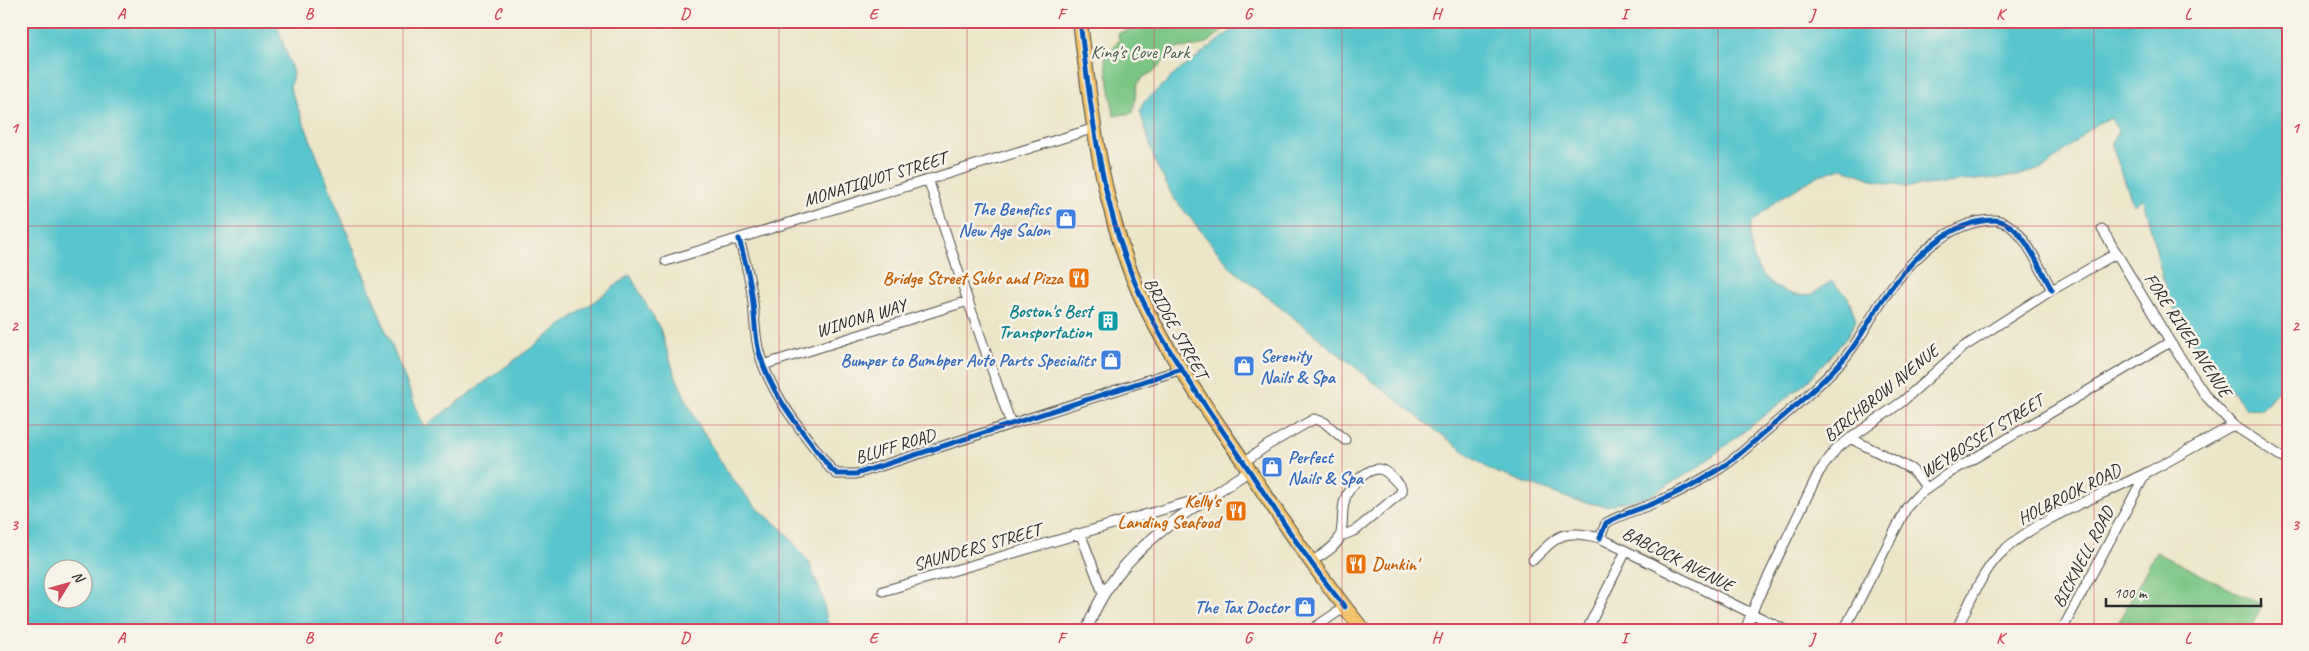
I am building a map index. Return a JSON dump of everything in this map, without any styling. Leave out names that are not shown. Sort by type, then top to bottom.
[{"type":"main road","name":"BRIDGE STREET","points":[[1080,21],[1095,128],[1108,199],[1127,264],[1152,318],[1182,369],[1310,562],[1364,630]]},
{"type":"street","name":"MONATIQUOT STREET","points":[[666,261],[1095,128]]},
{"type":"street","points":[[928,180],[1011,424]]},
{"type":"street","points":[[1600,538],[1604,525],[1610,521],[1678,492],[1728,464],[1794,408],[1843,360],[1858,341],[1881,301],[1898,280],[1916,260],[1948,234],[1964,226],[1984,221],[1997,221],[2008,224],[2020,235],[2052,290]]},
{"type":"street","name":"FORE RIVER AVENUE","points":[[2102,229],[2170,342],[2206,396],[2233,425],[2288,461]]},
{"type":"street","name":"BLUFF ROAD","points":[[739,239],[750,282],[755,337],[763,365],[778,397],[789,414],[830,468],[837,474],[856,474],[1182,369]]},
{"type":"street","name":"BIRCHBROW AVENUE","points":[[1746,630],[1752,613],[1818,472],[1828,458],[1850,438],[1903,400],[1962,348],[2052,290],[2117,253]]},
{"type":"street","name":"WINONA WAY","points":[[763,365],[968,301]]},
{"type":"street","name":"WEYBOSSET STREET","points":[[1844,630],[1908,507],[1926,489],[1946,474],[2170,342]]},
{"type":"street","points":[[1087,630],[1103,593],[1140,548],[1173,522],[1216,494],[1268,445],[1314,419],[1324,422],[1345,440]]},
{"type":"street","name":"HOLBROOK ROAD","points":[[1956,630],[1987,570],[2008,547],[2031,530],[2112,488],[2146,473],[2233,425]]},
{"type":"street","points":[[1850,438],[1911,469],[1926,489]]},
{"type":"street","points":[[1310,562],[1336,544],[1340,537],[1344,502],[1351,486],[1371,469],[1378,468],[1387,472],[1401,487],[1402,492],[1356,530],[1340,537]]},
{"type":"street","name":"BICKNELL ROAD","points":[[2062,630],[2146,473]]},
{"type":"street","name":"SAUNDERS STREET","points":[[883,591],[1081,535],[1216,494]]},
{"type":"street","name":"BABCOCK AVENUE","points":[[1533,560],[1560,535],[1579,533],[1600,538],[1785,630]]},
{"type":"street","points":[[1081,535],[1103,593]]},
{"type":"street","points":[[1587,630],[1626,551]]},
{"type":"street","points":[[1311,630],[1345,607]]},
{"type":"green space","name":"King's Cove Park","points":[[1147,21],[1227,21],[1223,30],[1209,42],[1196,47],[1178,48],[1171,53],[1156,70],[1142,78],[1137,85],[1133,113],[1114,116],[1104,52],[1111,51],[1119,40],[1118,33],[1134,29]]},
{"type":"green space","points":[[2156,552],[2262,605],[2250,630],[2114,630]]},
{"type":"water","points":[[21,21],[276,21],[293,73],[290,88],[424,427],[630,275],[660,329],[675,375],[698,424],[729,475],[755,506],[786,533],[809,563],[822,595],[829,630],[21,630]]},
{"type":"water","points":[[1244,21],[2288,21],[2288,421],[2280,388],[2262,409],[2246,408],[2191,340],[2167,294],[2143,199],[2133,204],[2112,146],[2118,130],[2110,118],[2096,124],[2046,167],[2017,176],[1905,187],[1877,181],[1842,168],[1819,175],[1776,201],[1751,224],[1754,259],[1763,276],[1782,290],[1797,295],[1812,294],[1831,281],[1848,297],[1856,320],[1847,337],[1808,381],[1696,469],[1647,497],[1606,506],[1576,501],[1490,470],[1419,418],[1231,268],[1173,197],[1155,162],[1140,111],[1143,103],[1176,73]]},
{"type":"cycle path","points":[[1080,21],[1102,174],[1117,233],[1137,289],[1164,340],[1194,389],[1305,554],[1345,607]]},
{"type":"cycle path","points":[[1600,538],[1606,523],[1674,494],[1724,466],[1795,406],[1847,355],[1881,302],[1902,274],[1943,236],[1976,222],[1994,220],[2004,222],[2013,228],[2029,247],[2052,290]]},
{"type":"cycle path","points":[[739,239],[750,281],[757,345],[764,368],[771,384],[789,413],[830,468],[837,474],[856,474],[1182,369]]},
{"type":"place","name":"The Benefics New Age Salon","points":[[1066,219]]},
{"type":"place","name":"Bridge Street Subs and Pizza","points":[[1079,278]]},
{"type":"place","name":"Boston's Best Transportation","points":[[1108,321]]},
{"type":"place","name":"Bumper to Bumbper Auto Parts Specialits","points":[[1111,360]]},
{"type":"place","name":"Serenity Nails & Spa","points":[[1244,366]]},
{"type":"place","name":"Perfect Nails & Spa","points":[[1272,467]]},
{"type":"place","name":"Kelly's Landing Seafood","points":[[1236,511]]},
{"type":"place","name":"Dunkin'","points":[[1356,564]]},
{"type":"place","name":"The Tax Doctor","points":[[1305,607]]}]
